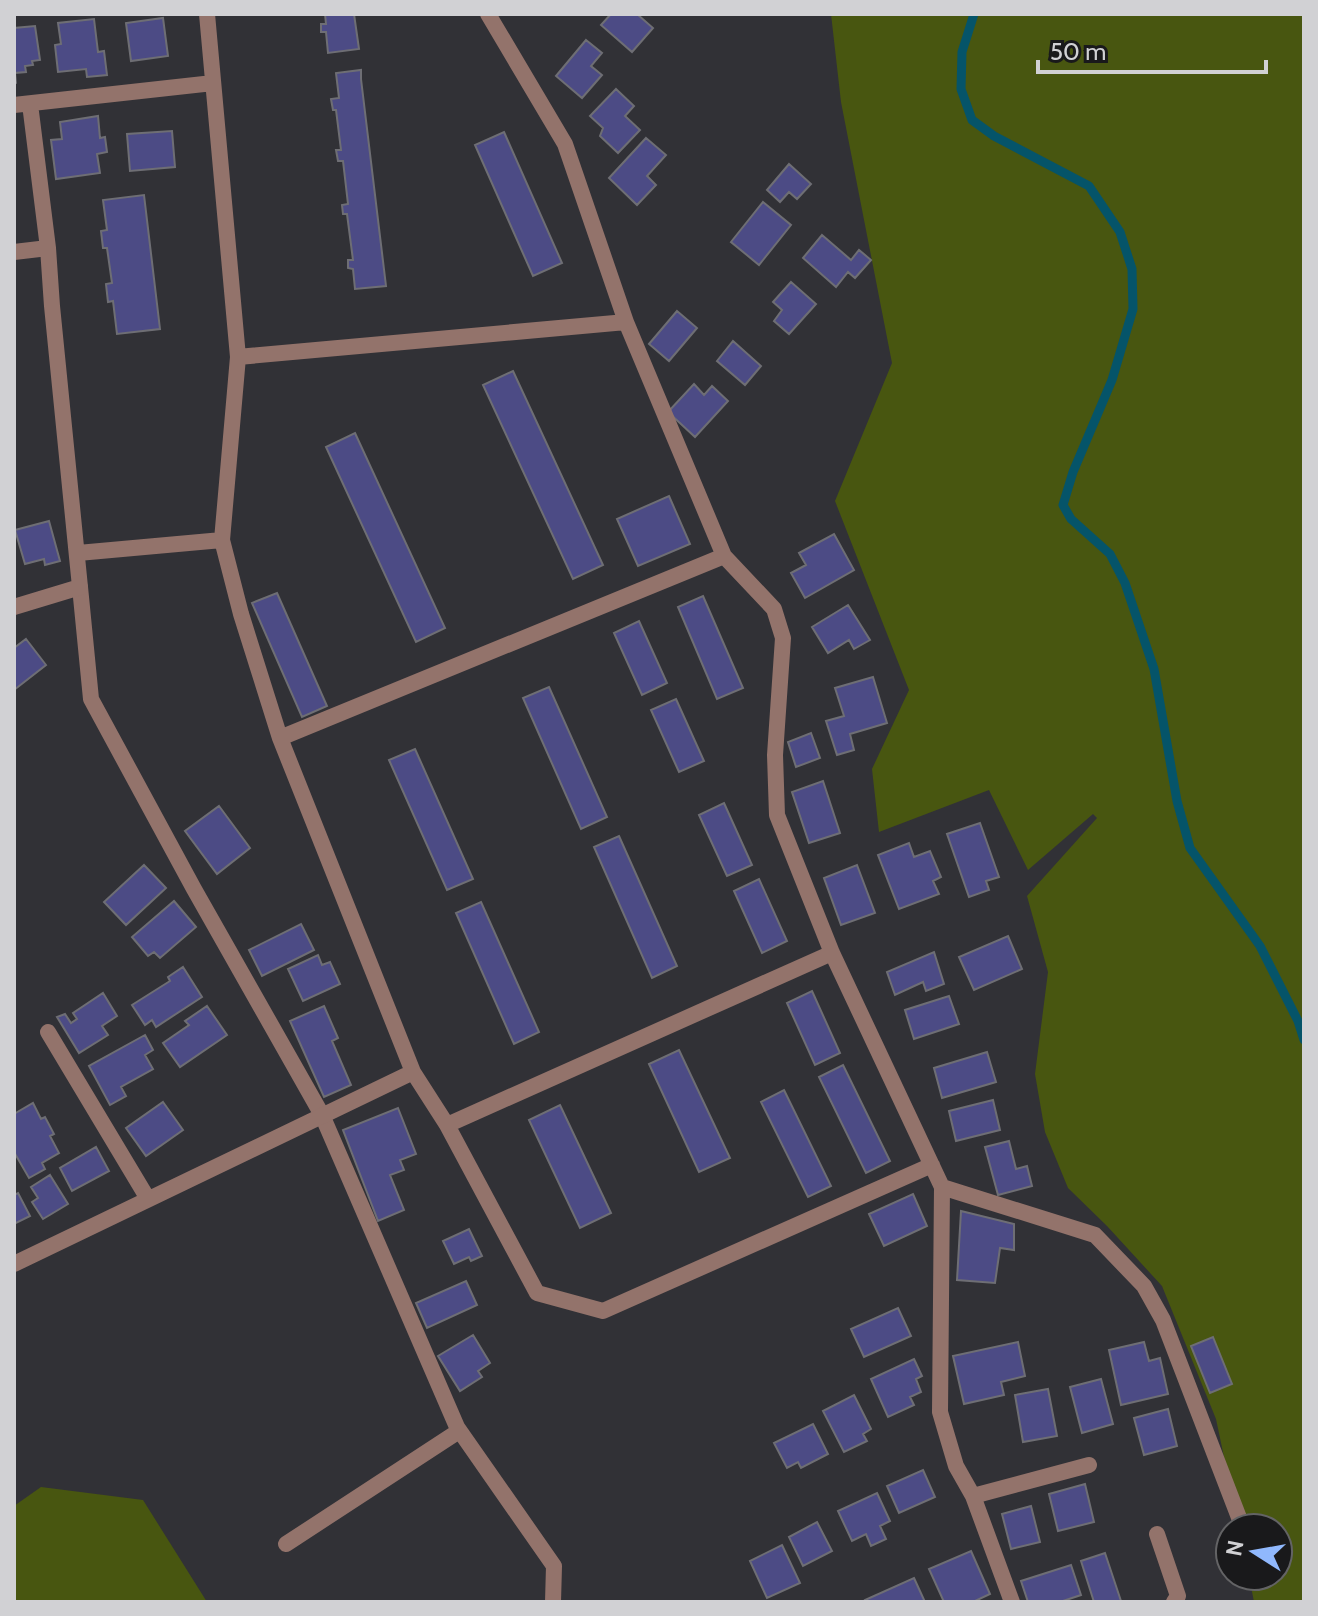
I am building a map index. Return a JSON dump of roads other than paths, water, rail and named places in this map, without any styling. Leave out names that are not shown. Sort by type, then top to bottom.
[{"type":"street","points":[[207,14],[238,357],[222,540],[241,614],[280,738],[413,1072],[447,1125],[537,1293],[603,1311],[932,1165]]},
{"type":"street","points":[[488,14],[565,144],[626,322],[724,556],[774,609],[783,638],[775,755],[777,815],[832,953],[942,1187],[940,1412],[956,1466],[973,1496],[1012,1602]]},
{"type":"street","points":[[213,83],[22,104],[48,248],[91,699],[322,1115],[459,1431],[554,1566],[553,1602]]},
{"type":"street","points":[[14,252],[48,248]]},
{"type":"street","points":[[238,357],[626,322]]},
{"type":"street","points":[[78,553],[222,540]]},
{"type":"street","points":[[280,738],[724,556]]},
{"type":"street","points":[[14,607],[80,587]]},
{"type":"street","points":[[447,1125],[832,953]]},
{"type":"street","points":[[48,1032],[148,1199]]},
{"type":"street","points":[[14,1264],[413,1072]]},
{"type":"street","points":[[942,1187],[1095,1235],[1144,1286],[1163,1320],[1237,1512]]},
{"type":"street","points":[[286,1544],[459,1431]]},
{"type":"street","points":[[973,1496],[1089,1465]]},
{"type":"street","points":[[1157,1534],[1178,1596],[1174,1602]]},
{"type":"waterway","points":[[974,14],[962,52],[961,89],[972,120],[994,136],[1089,186],[1120,232],[1132,269],[1133,309],[1112,380],[1073,472],[1063,505],[1071,519],[1110,554],[1125,583],[1154,669],[1177,801],[1190,848],[1260,946],[1298,1021],[1304,1040]]}]
